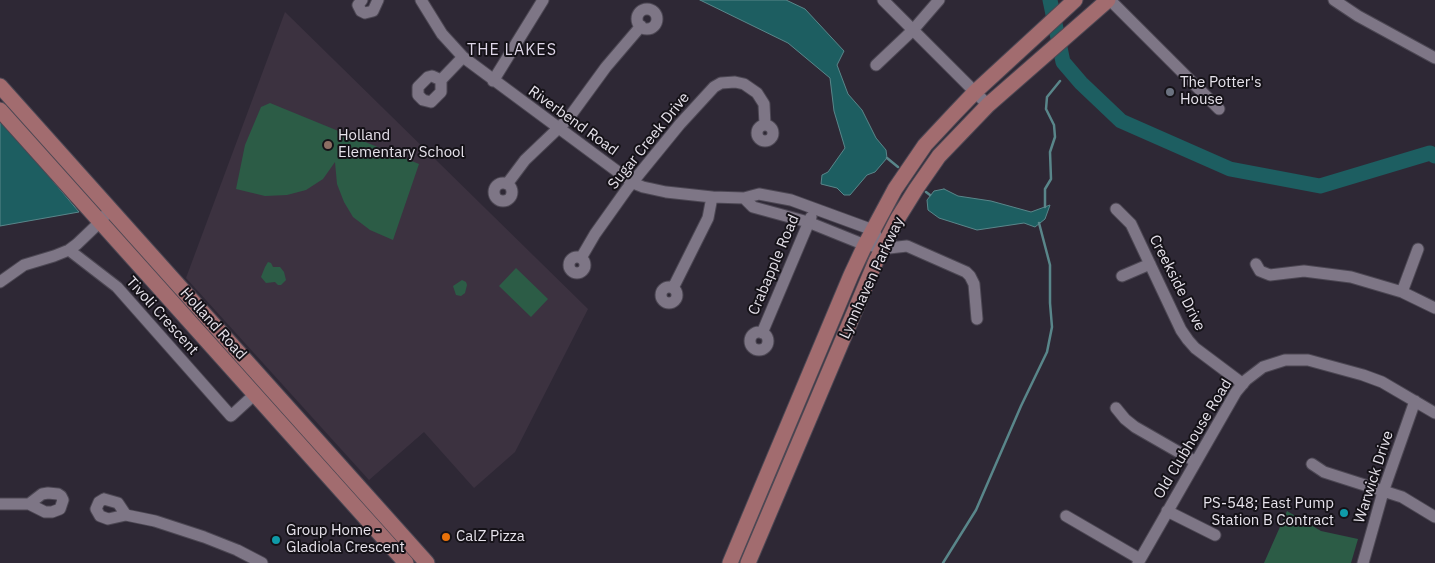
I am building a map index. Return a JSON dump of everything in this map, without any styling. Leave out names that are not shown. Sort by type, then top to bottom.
[{"type":"main road","name":"Lynnhaven Parkway","points":[[730,563],[865,245],[895,189],[925,145],[975,92],[1075,0]]},
{"type":"main road","name":"Lynnhaven Parkway","points":[[748,563],[883,247],[916,190],[939,156],[988,105],[1109,0]]},
{"type":"main road","name":"Holland Road","points":[[0,86],[427,563]]},
{"type":"main road","name":"Holland Road","points":[[0,110],[406,563]]},
{"type":"street","points":[[362,0],[358,5],[361,11],[365,13],[373,11],[378,0]]},
{"type":"street","name":"Riverbend Road","points":[[420,0],[442,34],[463,57],[632,183],[656,191],[712,197],[744,198],[759,194],[791,200],[873,230]]},
{"type":"street","points":[[493,80],[543,0]]},
{"type":"street","points":[[883,0],[988,105]]},
{"type":"street","points":[[876,65],[913,30],[939,0]]},
{"type":"street","points":[[1109,0],[1219,109]]},
{"type":"street","points":[[1334,0],[1358,16],[1435,58]]},
{"type":"street","points":[[507,184],[526,160],[568,119],[606,68],[641,26]]},
{"type":"street","points":[[441,80],[463,57]]},
{"type":"street","name":"Sugar Creek Drive","points":[[581,258],[595,234],[632,183],[714,87],[721,83],[735,82],[744,84],[757,93],[764,104],[765,125]]},
{"type":"street","points":[[673,288],[708,218],[712,197]]},
{"type":"street","name":"Riverbend Road","points":[[744,198],[753,207],[808,222],[865,245],[889,248],[907,246],[966,272],[974,284],[977,319]]},
{"type":"street","name":"Crabapple Road","points":[[762,333],[814,208]]},
{"type":"street","points":[[0,282],[24,265],[68,250],[100,222],[110,209]]},
{"type":"street","name":"Creekside Drive","points":[[1116,209],[1131,224],[1181,330],[1188,340],[1195,348],[1243,384]]},
{"type":"street","points":[[873,230],[883,247]]},
{"type":"street","points":[[1402,292],[1418,249]]},
{"type":"street","name":"Tivoli Crescent","points":[[68,250],[117,287],[231,416],[255,394]]},
{"type":"street","points":[[1122,276],[1150,264]]},
{"type":"street","points":[[1256,264],[1260,271],[1270,275],[1304,271],[1327,273],[1378,284],[1402,292],[1435,308]]},
{"type":"street","name":"Old Clubhouse Road","points":[[1139,561],[1243,384],[1253,374],[1274,363],[1285,360],[1308,360],[1363,375],[1396,390],[1435,413]]},
{"type":"street","name":"Warwick Drive","points":[[1363,563],[1384,492],[1415,401]]},
{"type":"street","points":[[1116,408],[1135,427],[1196,462]]},
{"type":"street","points":[[1312,464],[1324,472],[1402,497],[1435,517]]},
{"type":"street","points":[[0,504],[29,504]]},
{"type":"street","points":[[1167,511],[1215,535]]},
{"type":"street","points":[[126,515],[155,521],[204,537],[237,550],[262,563]]},
{"type":"street","points":[[1066,516],[1139,561]]},
{"type":"shaded area","points":[[700,0],[786,0],[805,9],[844,51],[837,65],[848,94],[862,110],[876,138],[886,150],[887,158],[875,172],[867,175],[850,195],[844,195],[837,188],[821,184],[822,175],[828,172],[845,148],[834,111],[830,78],[788,43]]},
{"type":"shaded area","name":"Holland Elementary School","points":[[285,12],[588,309],[515,452],[474,488],[424,432],[369,480],[186,278]]},
{"type":"shaded area","points":[[270,103],[419,164],[393,240],[370,230],[353,217],[344,202],[337,184],[335,162],[323,179],[306,190],[287,195],[265,196],[236,189],[245,145],[261,107]]},
{"type":"shaded area","points":[[0,118],[79,212],[0,226]]},
{"type":"shaded area","points":[[944,189],[958,196],[991,201],[1031,212],[1050,205],[1045,219],[1035,227],[1024,223],[977,230],[939,218],[928,210],[927,200],[934,191]]},
{"type":"shaded area","points":[[268,262],[273,267],[280,267],[284,272],[286,280],[281,285],[275,282],[266,283],[261,277]]},
{"type":"shaded area","points":[[516,268],[548,299],[531,317],[499,286]]},
{"type":"shaded area","points":[[462,280],[467,285],[465,293],[461,296],[456,295],[453,286]]},
{"type":"shaded area","points":[[1287,511],[1321,531],[1358,539],[1351,563],[1264,563]]},
{"type":"waterway","points":[[1050,0],[1063,62],[1081,83],[1121,121],[1230,169],[1320,186],[1430,153],[1435,156]]},
{"type":"waterway","points":[[1045,207],[1045,189],[1051,179],[1050,152],[1055,137],[1054,125],[1046,109],[1047,97],[1060,81]]},
{"type":"waterway","points":[[887,158],[898,167]]},
{"type":"waterway","points":[[926,192],[930,195]]},
{"type":"waterway","points":[[943,563],[976,510],[1021,406],[1047,352],[1052,327],[1050,265],[1039,223]]},
{"type":"place","name":"The Potter's House","points":[[1170,92]]},
{"type":"place","name":"Holland Elementary School","points":[[328,145]]},
{"type":"place","name":"PS-548; East Pump Station B Contract","points":[[1344,513]]},
{"type":"place","name":"CalZ Pizza","points":[[446,537]]},
{"type":"place","name":"Group Home - Gladiola Crescent","points":[[276,540]]},
{"type":"district","name":"THE LAKES","points":[[512,50]]}]
